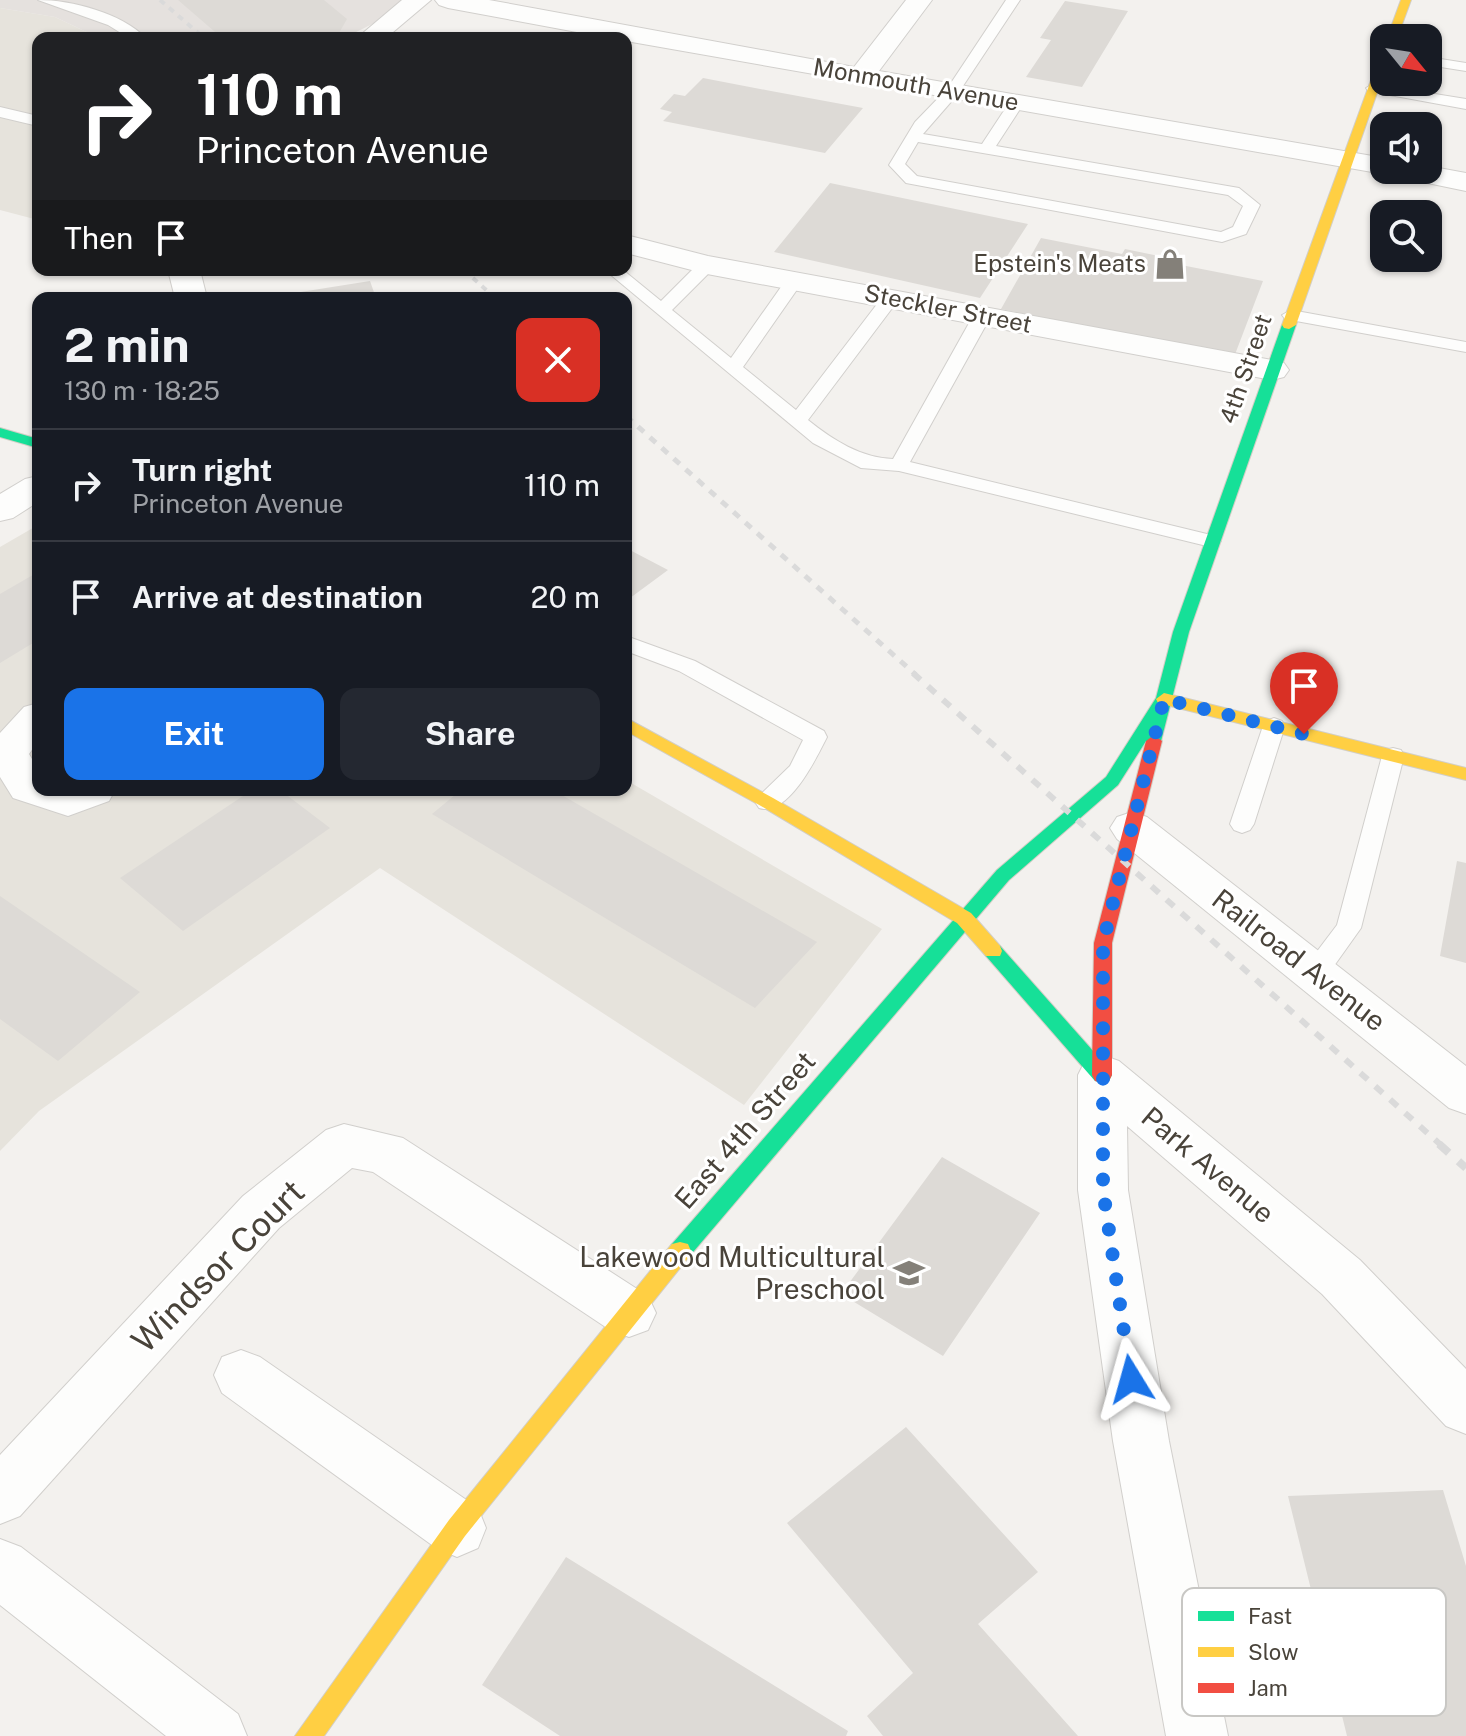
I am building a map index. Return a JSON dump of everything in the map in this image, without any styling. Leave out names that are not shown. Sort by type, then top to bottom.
[{"type":"street","points":[[378,32],[418,0]]},
{"type":"street","name":"Monmouth Avenue","points":[[448,0],[622,32]]},
{"type":"street","points":[[861,76],[919,0]]},
{"type":"street","points":[[1397,24],[1406,0]]},
{"type":"street","name":"Monmouth Avenue","points":[[632,34],[1370,164]]},
{"type":"street","name":"4th Street","points":[[1102,1075],[1103,943],[1181,632],[1370,96]]},
{"type":"street","points":[[1442,178],[1466,182]]},
{"type":"street","name":"Steckler Street","points":[[632,246],[707,265],[1272,370]]},
{"type":"street","points":[[0,432],[32,442]]},
{"type":"street","points":[[0,510],[32,491]]},
{"type":"street","points":[[1164,699],[1466,774]]},
{"type":"street","name":"East 4th Street","points":[[308,1736],[457,1528],[712,1210],[1003,875],[1112,781],[1164,699]]},
{"type":"street","points":[[32,722],[7,754],[28,787],[32,788]]},
{"type":"street","name":"Park Avenue","points":[[632,727],[767,802],[964,918],[1102,1075],[1341,1277],[1466,1408]]},
{"type":"street","points":[[54,796],[68,801],[80,796]]},
{"type":"street","name":"Railroad Avenue","points":[[1132,828],[1466,1094]]},
{"type":"street","points":[[1102,1075],[1103,1190],[1141,1441],[1182,1657]]},
{"type":"street","name":"Windsor Court","points":[[0,1496],[261,1212],[344,1145],[385,1153],[629,1313]]},
{"type":"street","points":[[241,1375],[457,1528]]},
{"type":"street","points":[[5,1572],[216,1736]]},
{"type":"street","points":[[1193,1716],[1197,1736]]},
{"type":"lane","points":[[45,0],[113,22],[129,32]]},
{"type":"lane","points":[[913,137],[1233,191],[1252,205],[1240,230],[1222,237],[912,180],[897,165],[913,137],[952,92],[1013,0]]},
{"type":"lane","points":[[1442,63],[1466,67]]},
{"type":"lane","points":[[1420,96],[1466,104]]},
{"type":"lane","points":[[986,149],[1016,103]]},
{"type":"lane","points":[[0,112],[32,120]]},
{"type":"lane","points":[[662,310],[707,265]]},
{"type":"lane","points":[[620,276],[820,439],[868,464],[899,465],[1211,541]]},
{"type":"lane","points":[[733,368],[794,281]]},
{"type":"lane","points":[[798,421],[890,299]]},
{"type":"lane","points":[[1291,315],[1466,347]]},
{"type":"lane","points":[[899,465],[982,316]]},
{"type":"lane","points":[[632,645],[687,666],[816,737],[799,771],[767,802]]},
{"type":"lane","points":[[1242,824],[1274,726]]},
{"type":"lane","points":[[1315,973],[1349,928],[1393,756]]},
{"type":"shaded area","points":[[0,0],[421,0],[356,32],[86,32],[55,17],[0,8]]},
{"type":"shaded area","points":[[0,8],[55,17],[86,32],[32,32],[32,218],[0,210]]},
{"type":"shaded area","points":[[32,528],[32,796],[632,796],[632,783],[882,929],[744,1105],[380,868],[39,1111],[0,1151],[0,547]]},
{"type":"building","points":[[178,0],[324,0],[347,19],[340,32],[215,32]]},
{"type":"building","points":[[1065,1],[1128,11],[1082,87],[1026,77],[1051,40],[1040,38]]},
{"type":"building","points":[[703,78],[863,108],[825,153],[663,121],[672,112],[660,109],[674,94],[685,96]]},
{"type":"building","points":[[830,183],[1028,224],[980,298],[774,252]]},
{"type":"building","points":[[1041,238],[1122,254],[1125,249],[1183,261],[1181,265],[1263,281],[1234,357],[1001,309]]},
{"type":"building","points":[[370,281],[374,292],[301,292]]},
{"type":"building","points":[[632,551],[668,570],[632,597]]},
{"type":"building","points":[[32,575],[32,644],[0,663],[0,594]]},
{"type":"building","points":[[243,796],[288,796],[330,828],[183,931],[120,878]]},
{"type":"building","points":[[454,796],[563,796],[817,942],[755,1008],[432,814]]},
{"type":"building","points":[[1457,861],[1466,863],[1466,963],[1440,956]]},
{"type":"building","points":[[0,896],[140,992],[58,1061],[0,1019]]},
{"type":"building","points":[[942,1157],[1040,1213],[943,1356],[841,1294]]},
{"type":"building","points":[[906,1427],[1038,1572],[978,1624],[1078,1736],[883,1736],[867,1716],[913,1673],[787,1523]]},
{"type":"building","points":[[1443,1490],[1466,1566],[1466,1736],[1347,1736],[1342,1716],[1446,1716],[1446,1588],[1311,1588],[1288,1496]]},
{"type":"building","points":[[566,1557],[848,1731],[846,1736],[560,1736],[482,1685]]},
{"type":"railway","points":[[160,0],[197,32]]},
{"type":"railway","points":[[471,276],[488,292]]},
{"type":"railway","points":[[632,421],[916,675]]},
{"type":"railway","points":[[913,673],[1442,1146]]},
{"type":"railway","points":[[1439,1144],[1466,1168]]},
{"type":"traffic: fast","points":[[1154,741],[1181,632],[1289,325]]},
{"type":"traffic: fast","points":[[0,432],[32,442]]},
{"type":"traffic: fast","points":[[680,1251],[1003,875],[1112,781],[1164,699]]},
{"type":"traffic: fast","points":[[993,951],[1102,1075]]},
{"type":"traffic: slow","points":[[1397,24],[1406,0]]},
{"type":"traffic: slow","points":[[1289,325],[1370,96]]},
{"type":"traffic: slow","points":[[1164,699],[1466,774]]},
{"type":"traffic: slow","points":[[632,727],[767,802],[964,918],[993,951]]},
{"type":"traffic: slow","points":[[308,1736],[457,1528],[680,1251]]},
{"type":"traffic: jam","points":[[1102,1075],[1103,943],[1154,741]]},
{"type":"place","name":"Epstein's Meats","points":[[1170,264]]},
{"type":"place","name":"Lakewood Multicultural Preschool","points":[[909,1273]]},
{"type":"route","points":[[1131,1379],[1103,1190],[1103,943],[1164,699],[1304,734]]}]
